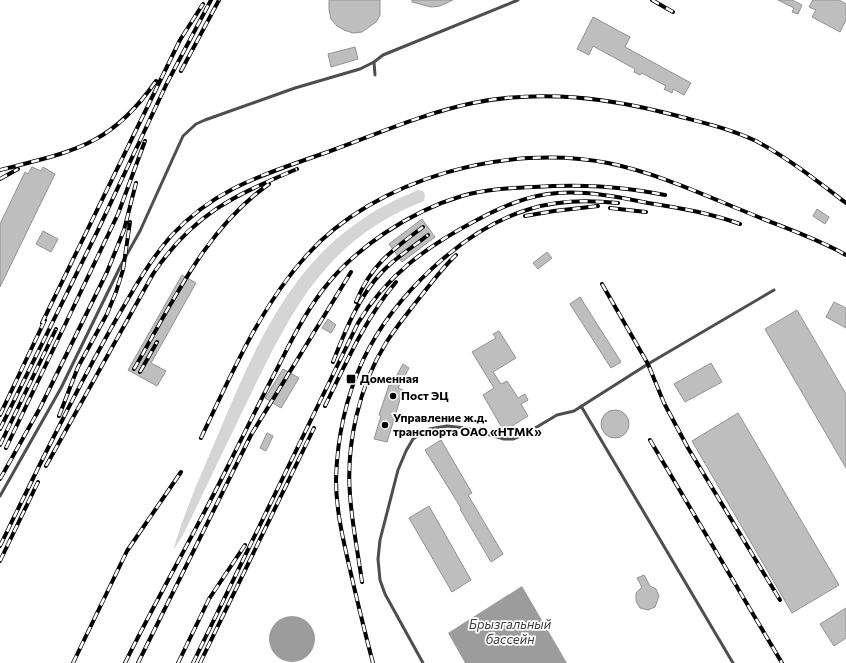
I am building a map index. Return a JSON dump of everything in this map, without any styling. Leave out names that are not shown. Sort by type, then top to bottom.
[{"type":"lane","points":[[0,496],[58,394],[121,265],[140,231],[183,136],[196,124],[204,120],[295,88],[360,69],[374,62],[383,55],[518,0]]},
{"type":"lane","points":[[374,62],[375,75]]},
{"type":"lane","points":[[423,663],[392,609],[380,580],[378,569],[380,540],[398,470],[409,444],[423,431],[438,426],[455,426],[504,439],[513,439],[525,434],[557,415],[566,413],[581,406],[648,364],[774,290]]},
{"type":"lane","points":[[581,406],[733,663]]},
{"type":"shaded area","points":[[418,190],[423,191],[425,195],[424,201],[389,217],[360,236],[336,258],[314,282],[279,338],[184,533],[173,551],[195,490],[245,372],[274,316],[291,290],[311,265],[332,243],[357,223],[379,209]]},
{"type":"water","name":"Брызгальный бассейн","points":[[522,586],[567,663],[465,663],[448,633]]},
{"type":"water","points":[[292,616],[305,620],[311,626],[315,639],[311,652],[305,658],[292,662],[279,658],[273,652],[269,639],[273,626],[279,620]]},
{"type":"building","points":[[329,0],[380,0],[380,15],[376,22],[362,32],[353,33],[337,26],[331,19]]},
{"type":"building","points":[[412,0],[453,0],[440,6],[431,7],[412,2]]},
{"type":"building","points":[[778,0],[792,0],[802,5],[798,14],[792,12],[794,8]]},
{"type":"building","points":[[813,0],[839,0],[846,4],[846,20],[840,32],[812,17],[816,10],[809,7]]},
{"type":"building","points":[[593,17],[630,37],[625,47],[691,83],[684,95],[673,89],[672,93],[664,89],[666,86],[642,73],[640,75],[634,72],[635,69],[593,46],[589,55],[577,49]]},
{"type":"building","points":[[355,47],[358,59],[331,67],[328,54]]},
{"type":"building","points":[[32,167],[41,171],[43,167],[55,174],[0,287],[0,224],[25,172],[28,174]]},
{"type":"building","points":[[817,209],[829,217],[825,224],[813,216]]},
{"type":"building","points":[[422,219],[435,237],[402,262],[389,244]]},
{"type":"building","points":[[43,231],[58,239],[51,252],[36,244]]},
{"type":"building","points":[[547,252],[552,258],[538,269],[533,263]]},
{"type":"building","points":[[182,275],[196,283],[151,363],[166,371],[157,386],[128,370]]},
{"type":"building","points":[[580,297],[621,362],[611,368],[570,304]]},
{"type":"building","points":[[834,302],[846,308],[846,328],[826,317]]},
{"type":"building","points":[[797,310],[846,394],[846,468],[765,329]]},
{"type":"building","points":[[328,319],[336,325],[331,333],[322,328]]},
{"type":"building","points":[[499,331],[516,358],[493,372],[501,384],[507,381],[518,398],[525,394],[528,400],[521,404],[528,416],[504,431],[483,395],[494,388],[472,352],[496,338],[493,334]]},
{"type":"building","points":[[711,363],[722,382],[685,402],[674,384]]},
{"type":"building","points":[[403,364],[409,368],[398,388],[403,390],[387,442],[374,439],[381,416],[379,415],[389,385],[391,386]]},
{"type":"building","points":[[283,369],[299,378],[281,408],[265,398]]},
{"type":"building","points":[[615,410],[625,414],[629,424],[625,434],[615,438],[605,434],[601,424],[605,414]]},
{"type":"building","points":[[738,413],[839,585],[792,613],[692,441]]},
{"type":"building","points":[[267,433],[273,436],[266,451],[260,448]]},
{"type":"building","points":[[441,440],[472,493],[468,495],[503,554],[491,562],[460,509],[461,508],[425,450]]},
{"type":"building","points":[[429,506],[471,580],[452,592],[409,518]]},
{"type":"building","points":[[644,575],[650,586],[656,589],[659,596],[655,607],[648,610],[640,608],[636,601],[636,593],[642,587],[637,578]]},
{"type":"building","points":[[846,608],[846,638],[834,646],[820,624]]},
{"type":"railway","points":[[0,429],[98,230],[167,83],[211,0]]},
{"type":"railway","points":[[181,71],[219,0]]},
{"type":"railway","points":[[652,0],[673,12]]},
{"type":"railway","points":[[42,323],[180,40],[203,4]]},
{"type":"railway","points":[[0,170],[69,151],[106,133],[139,103],[156,81]]},
{"type":"railway","points":[[0,546],[53,438],[95,358],[145,270],[171,236],[189,219],[207,204],[246,182],[437,112],[473,103],[499,99],[550,96],[601,100],[627,104],[678,116],[737,133],[756,141],[791,162],[846,203]]},
{"type":"railway","points":[[6,448],[118,214],[145,141]]},
{"type":"railway","points":[[201,438],[235,366],[261,319],[290,275],[307,255],[336,228],[369,205],[406,187],[446,173],[487,163],[528,158],[569,158],[608,163],[626,167],[680,185],[811,238],[846,255]]},
{"type":"railway","points":[[0,179],[18,169]]},
{"type":"railway","points":[[46,466],[153,274],[168,253],[183,236],[216,209],[253,188],[297,169]]},
{"type":"railway","points":[[0,479],[40,408],[107,272],[124,230],[136,183]]},
{"type":"railway","points":[[134,369],[177,294],[208,245],[246,202],[269,184]]},
{"type":"railway","points":[[125,663],[298,328],[322,291],[350,260],[385,233],[423,211],[462,196],[480,192],[498,189],[584,186],[616,188],[665,195]]},
{"type":"railway","points":[[193,663],[358,323],[382,290],[409,264],[440,241],[485,216],[515,202],[547,194],[581,193],[615,197],[695,211],[740,224]]},
{"type":"railway","points":[[373,663],[343,539],[336,492],[340,434],[347,404],[363,360],[376,336],[411,290],[432,268],[479,232],[505,219],[541,206],[563,202],[596,201],[618,203]]},
{"type":"railway","points":[[525,216],[598,206]]},
{"type":"railway","points":[[610,208],[646,212]]},
{"type":"railway","points":[[59,416],[78,367],[107,314],[116,292],[123,270],[130,222]]},
{"type":"railway","points":[[356,302],[368,278],[384,259],[423,227]]},
{"type":"railway","points":[[333,362],[353,314],[374,281],[393,262],[428,235]]},
{"type":"railway","points":[[362,582],[352,517],[349,476],[350,456],[356,416],[368,378],[389,338],[444,267],[456,255]]},
{"type":"railway","points":[[138,663],[251,435],[351,272]]},
{"type":"railway","points":[[325,406],[365,326],[396,282]]},
{"type":"railway","points":[[602,284],[648,364],[664,403],[688,448],[780,600]]},
{"type":"railway","points":[[0,415],[45,320]]},
{"type":"railway","points":[[0,445],[56,329]]},
{"type":"railway","points":[[140,372],[157,342]]},
{"type":"railway","points":[[200,663],[314,428]]},
{"type":"railway","points":[[650,440],[782,663]]},
{"type":"railway","points":[[73,663],[127,551],[181,472]]},
{"type":"railway","points":[[0,561],[38,482]]},
{"type":"railway","points":[[178,663],[209,599],[245,545]]},
{"type":"place","name":"Доменная","points":[[351,379]]},
{"type":"place","name":"Пост ЭЦ","points":[[393,396]]},
{"type":"place","name":"Управление ж.д. транспорта ОАО «НТМК»","points":[[385,425]]}]
